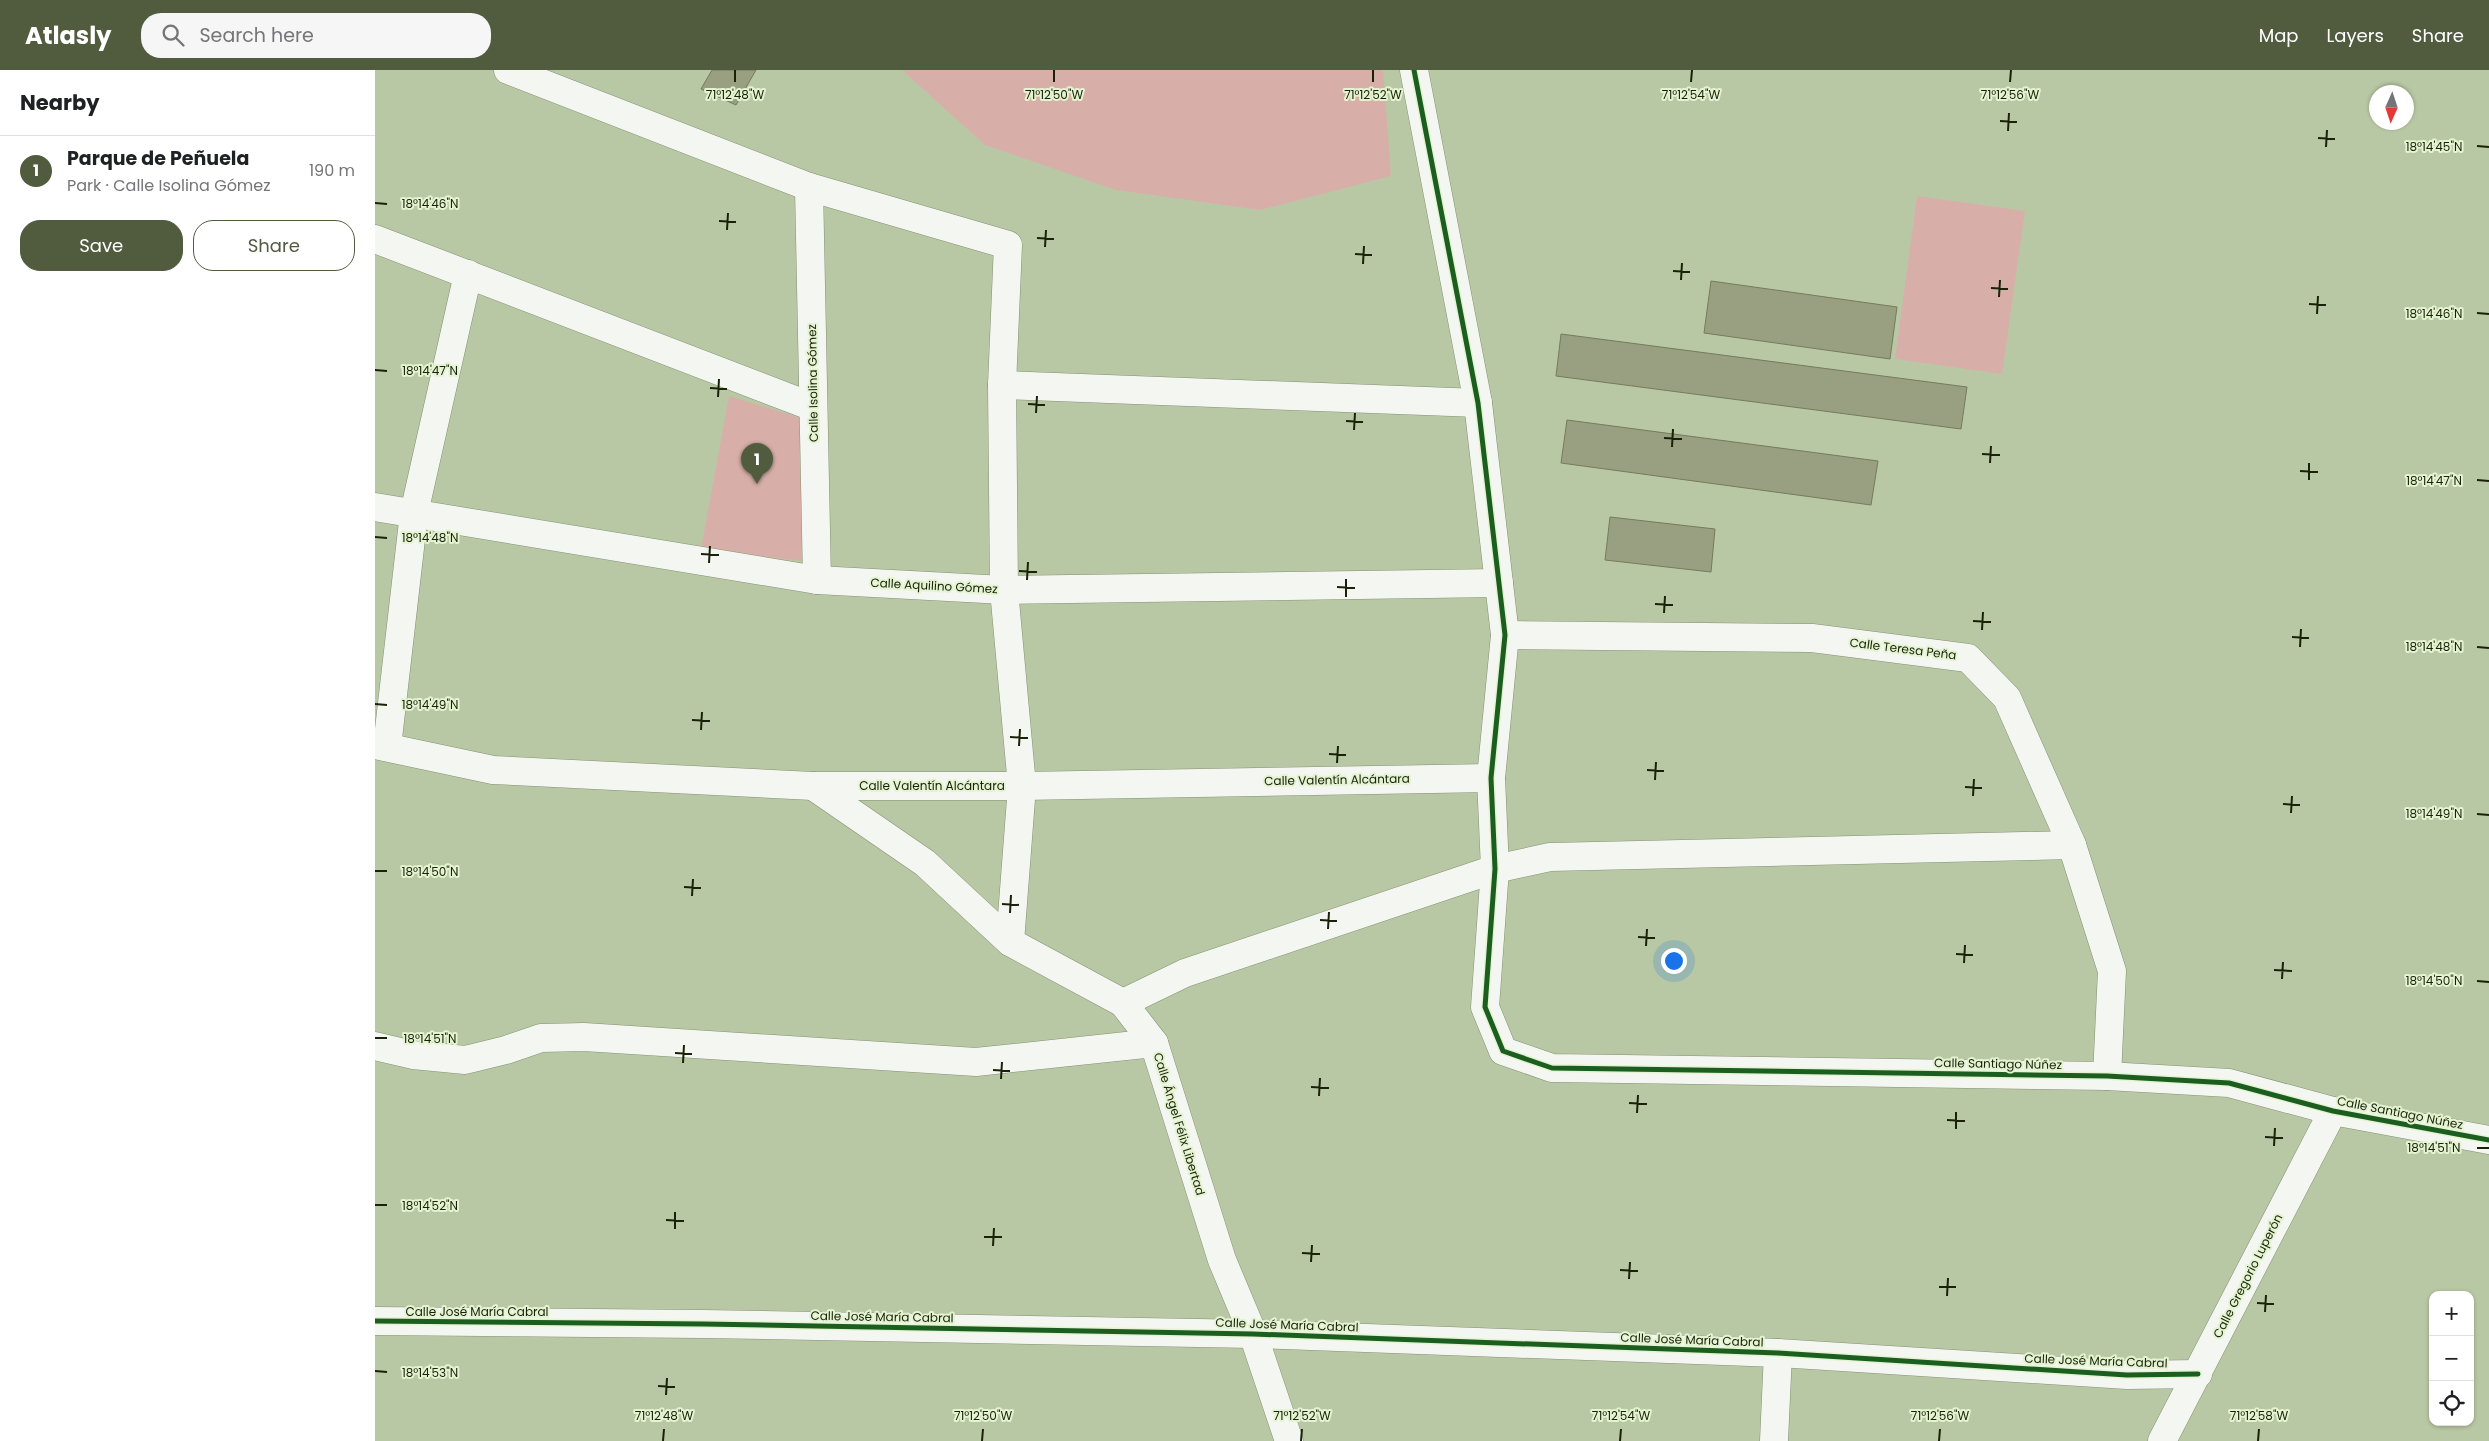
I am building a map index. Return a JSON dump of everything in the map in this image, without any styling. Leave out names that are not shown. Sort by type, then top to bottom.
[{"type":"street","points":[[508,70],[809,187],[1008,245],[1002,385],[1004,590],[1022,786],[1010,942]]},
{"type":"street","points":[[1414,70],[1478,403],[1505,635],[1491,778],[1495,869]]},
{"type":"street","name":"Calle Isolina Gómez","points":[[809,187],[817,580]]},
{"type":"street","points":[[375,239],[813,407]]},
{"type":"street","points":[[381,746],[415,513],[468,274]]},
{"type":"street","points":[[1002,385],[1478,403]]},
{"type":"street","name":"Calle Aquilino Gómez","points":[[375,507],[817,580],[1004,590],[1499,584]]},
{"type":"street","name":"Calle Teresa Peña","points":[[1505,635],[1812,638],[1969,658],[2007,698],[2072,845],[2112,971],[2107,1076]]},
{"type":"street","name":"Calle Valentín Alcántara","points":[[381,746],[493,770],[813,786],[1022,786],[1491,778]]},
{"type":"street","name":"Calle Ángel Félix Libertad","points":[[813,786],[925,863],[1010,942],[1123,1003],[1154,1043],[1221,1260],[1253,1334],[1289,1441]]},
{"type":"street","points":[[1123,1003],[1185,973],[1495,869],[1550,857],[2072,845]]},
{"type":"street","name":"Calle Santiago Núñez","points":[[1495,869],[1485,1007],[1503,1050],[1552,1068],[2107,1076],[2229,1083],[2333,1111],[2489,1140]]},
{"type":"street","points":[[375,1046],[413,1055],[465,1060],[506,1050],[541,1038],[584,1037],[977,1062],[1154,1043]]},
{"type":"street","name":"Calle Gregorio Luperón","points":[[2162,1441],[2333,1111]]},
{"type":"street","name":"Calle José María Cabral","points":[[375,1321],[703,1324],[1253,1334],[1778,1353],[2127,1375],[2198,1374]]},
{"type":"street","points":[[1773,1441],[1778,1353]]},
{"type":"shaded area","points":[[902,70],[1383,70],[1391,176],[1260,210],[1116,190],[985,145]]},
{"type":"shaded area","points":[[1917,196],[2025,211],[2002,374],[1895,359]]},
{"type":"shaded area","points":[[729,396],[801,418],[802,561],[701,549]]},
{"type":"building","points":[[712,70],[756,70],[736,105],[701,89]]},
{"type":"building","points":[[1711,281],[1897,307],[1890,359],[1704,333]]},
{"type":"building","points":[[1561,334],[1967,387],[1961,429],[1556,376]]},
{"type":"building","points":[[1567,420],[1878,461],[1871,505],[1561,463]]},
{"type":"building","points":[[1610,517],[1715,529],[1711,572],[1605,560]]},
{"type":"cycle path","points":[[1414,70],[1478,403],[1505,635],[1491,778],[1495,869],[1485,1007],[1503,1051],[1552,1068],[2107,1076],[2229,1083],[2333,1111],[2489,1140]]},
{"type":"cycle path","points":[[375,1321],[703,1324],[1253,1334],[1778,1353],[2127,1375],[2198,1374]]},
{"type":"place","name":"Parque de Peñuela","points":[[757,484]]}]
